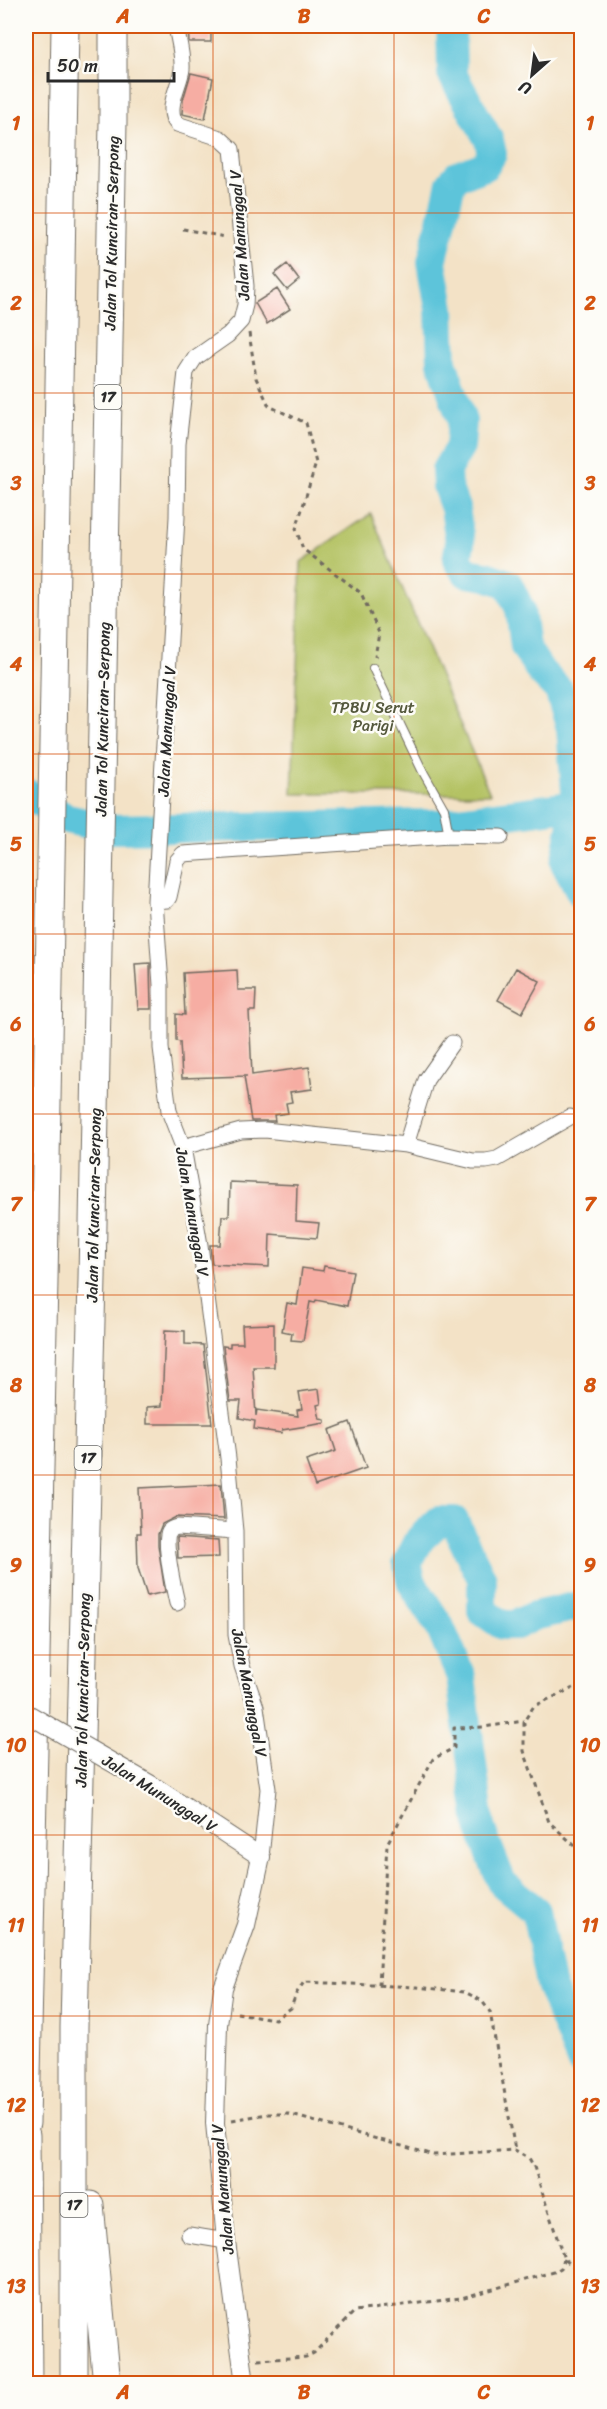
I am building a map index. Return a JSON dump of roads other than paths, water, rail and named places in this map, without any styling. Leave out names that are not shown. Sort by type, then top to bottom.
[{"type":"highway","points":[[26,2123],[65,26]]},
{"type":"highway","name":"Jalan Tol Kunciran–Serpong","points":[[74,2384],[74,2027],[102,769],[113,26]]},
{"type":"highway","points":[[74,2027],[107,2384]]},
{"type":"highway","points":[[26,2135],[28,2384]]},
{"type":"street","name":"Jalan Manunggal V","points":[[176,26],[182,68],[172,110],[173,120],[177,124],[220,138],[232,149],[246,286],[241,321],[228,335],[195,358],[186,372],[178,444],[177,517],[163,793],[155,878],[161,985],[161,1048],[169,1111],[183,1147],[207,1300],[228,1458],[235,1531],[236,1635],[242,1666],[256,1707],[268,1789],[261,1857],[246,1925],[223,1988],[215,2123],[226,2241],[245,2384]]},
{"type":"street","points":[[155,901],[166,900],[169,897],[177,861],[183,854],[448,832],[501,837]]},
{"type":"street","points":[[406,1145],[426,1080],[452,1043]]},
{"type":"street","points":[[183,1147],[242,1131],[265,1130],[406,1145],[473,1161],[486,1161],[497,1159],[570,1117]]},
{"type":"street","points":[[177,1603],[168,1561],[168,1534],[171,1530],[178,1527],[235,1531]]},
{"type":"street","name":"Jalan Mununggal V","points":[[26,1713],[153,1786],[261,1857]]},
{"type":"street","points":[[189,2235],[226,2241]]},
{"type":"lane","points":[[373,668],[422,770],[444,809],[448,832]]},
{"type":"waterway","points":[[451,26],[452,74],[489,140],[492,154],[485,166],[457,176],[451,183],[432,262],[440,309],[442,362],[462,421],[460,447],[446,470],[447,486],[455,508],[460,543],[457,560],[467,573],[486,576],[508,584],[520,609],[525,647],[541,672],[559,690],[571,728],[577,805]]},
{"type":"waterway","points":[[26,793],[67,819],[111,829],[436,824],[577,805],[565,863],[582,894]]},
{"type":"waterway","points":[[582,1605],[534,1616],[516,1625],[502,1625],[482,1611],[482,1579],[454,1521],[439,1521],[420,1539],[407,1564],[412,1583],[440,1627],[461,1677],[480,1827],[502,1883],[536,1911],[550,1984],[582,2063]]},
{"type":"park label","name":"TPBU Serut Parigi","points":[[373,716]]}]
